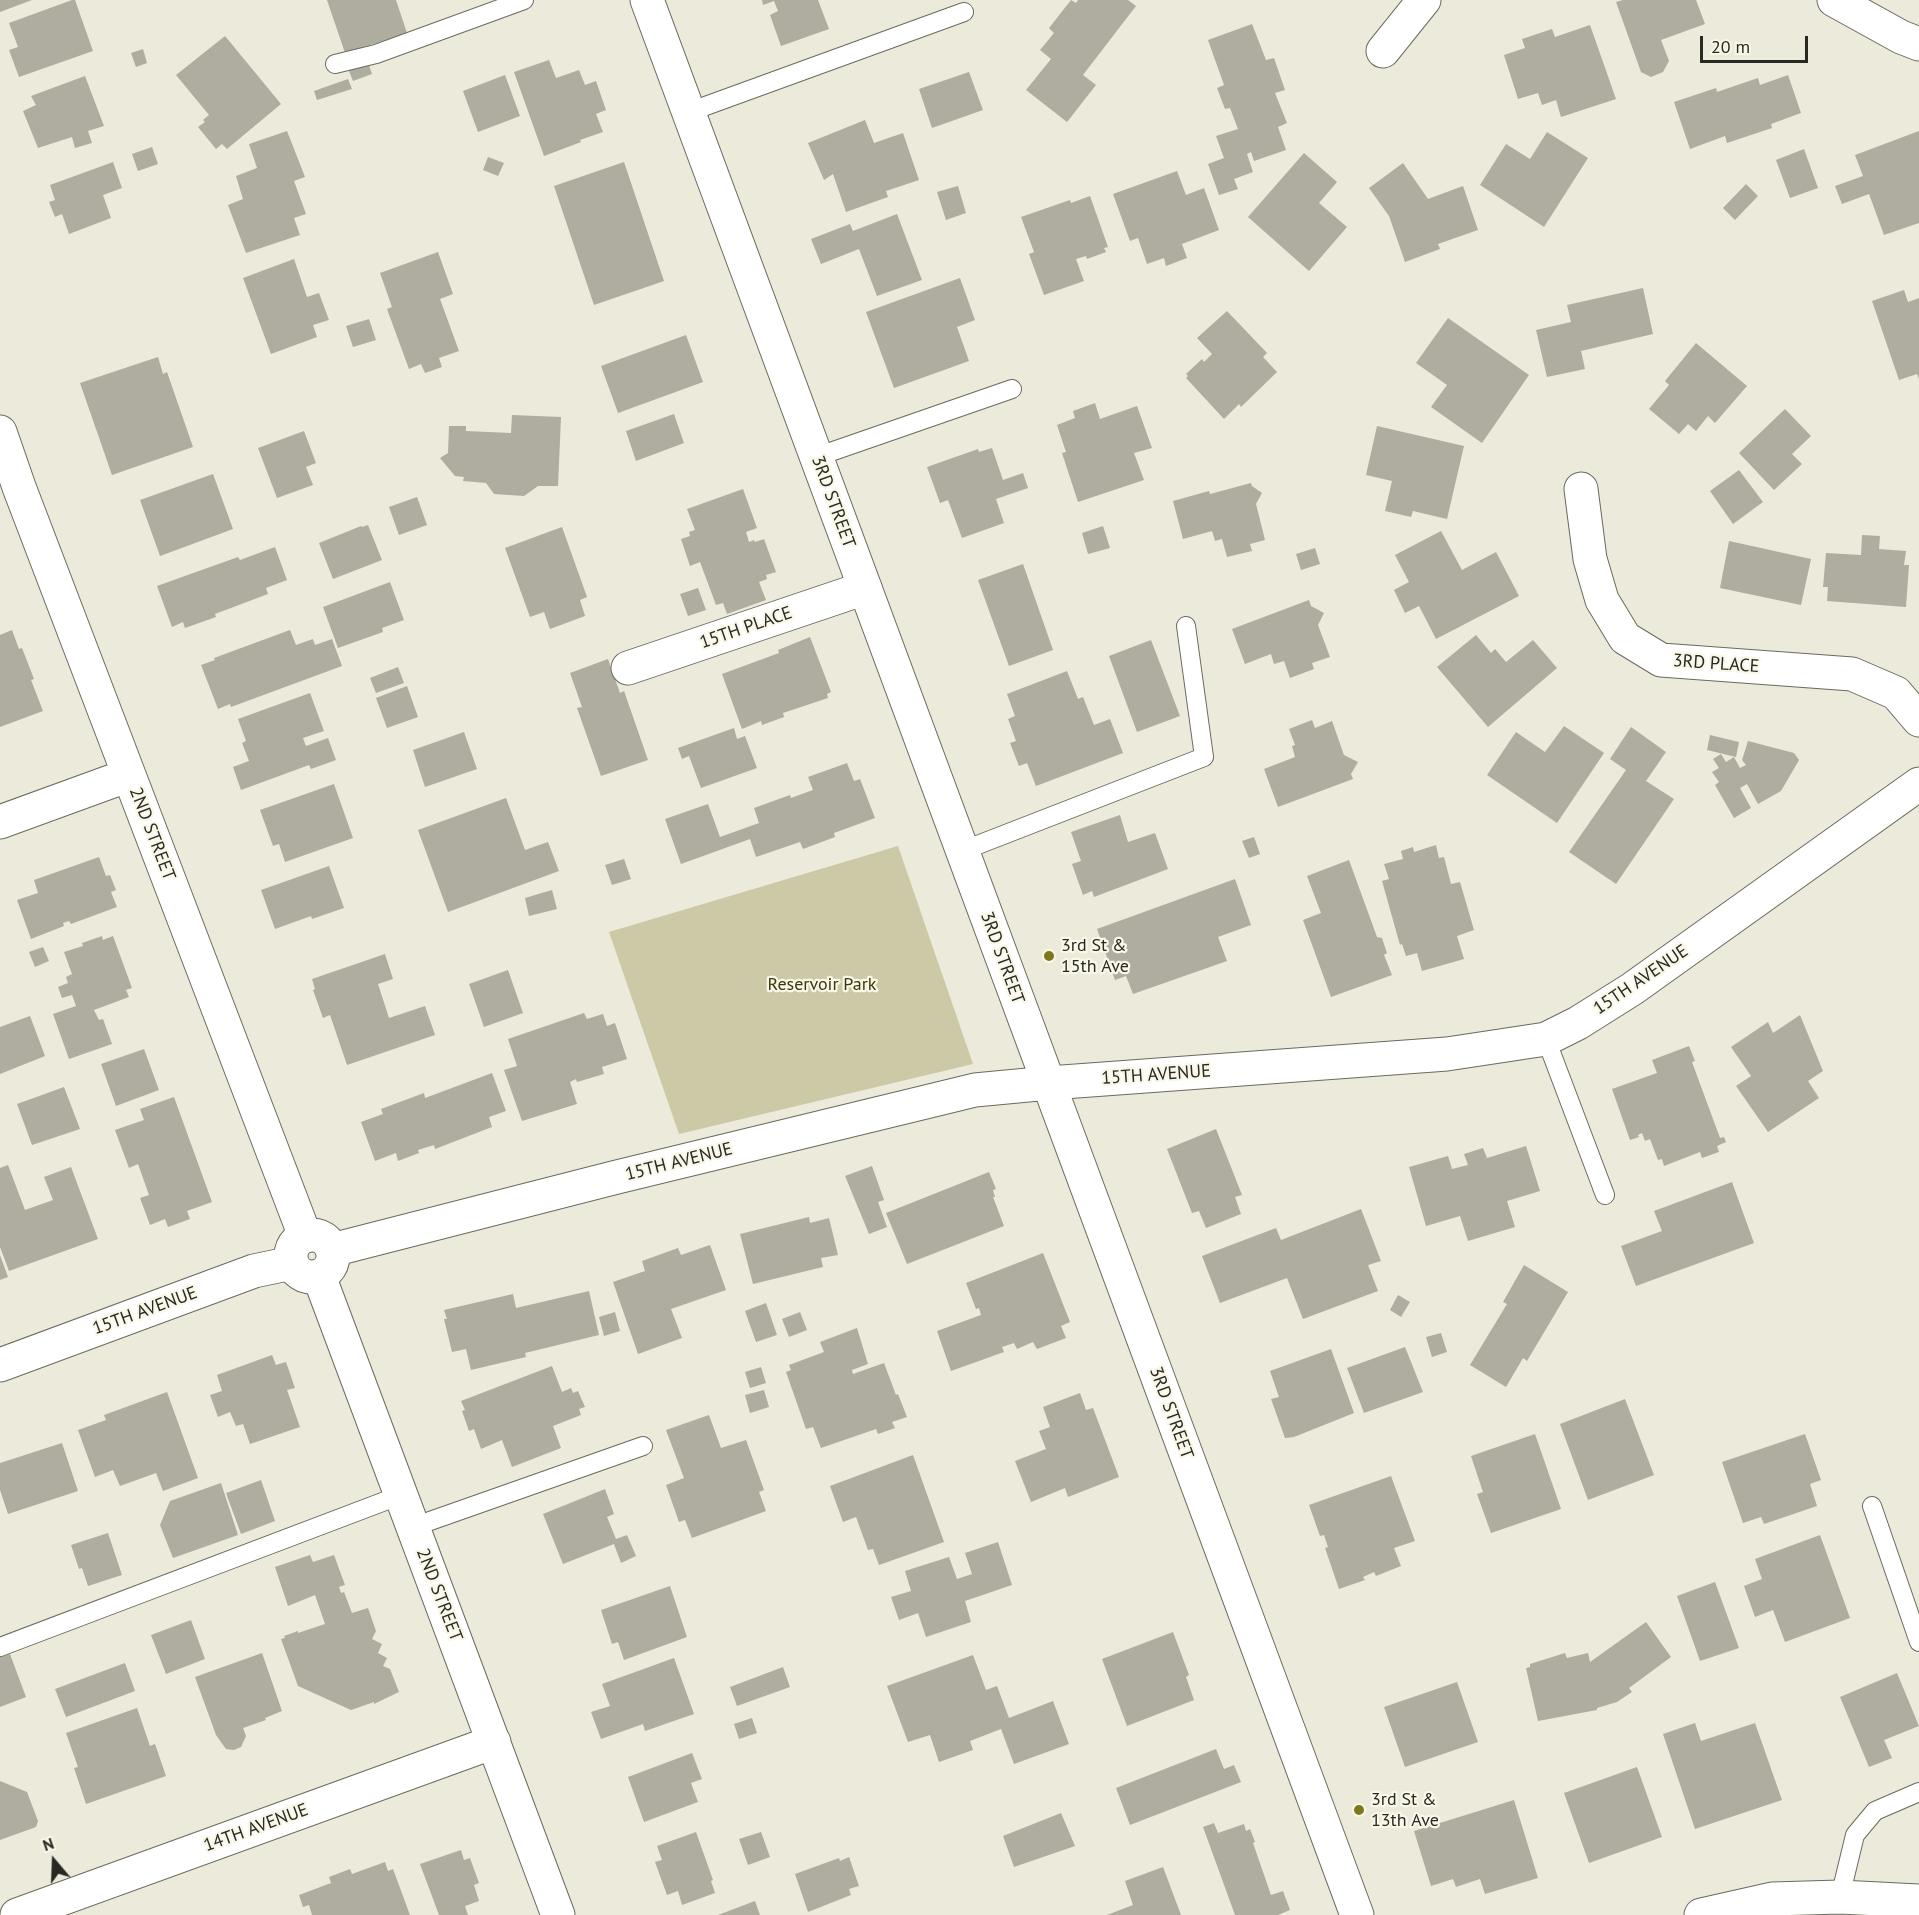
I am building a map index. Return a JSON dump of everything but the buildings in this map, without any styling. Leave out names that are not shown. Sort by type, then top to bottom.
[{"type":"street","name":"3RD STREET","points":[[647,0],[1357,1915]]},
{"type":"street","points":[[1383,51],[1424,0]]},
{"type":"street","points":[[1834,0],[1901,37],[1919,44]]},
{"type":"street","name":"2ND STREET","points":[[0,432],[9,489],[129,775],[312,1256],[558,1915]]},
{"type":"street","name":"3RD PLACE","points":[[1581,489],[1590,559],[1602,600],[1625,638],[1661,660],[1852,674],[1896,693],[1919,720]]},
{"type":"street","name":"15TH PLACE","points":[[628,668],[865,588]]},
{"type":"street","points":[[0,822],[129,775]]},
{"type":"street","name":"15TH AVENUE","points":[[0,1365],[254,1271],[613,1178],[975,1090],[1447,1054],[1546,1039],[1578,1023],[1632,989],[1919,784]]},
{"type":"street","name":"14TH AVENUE","points":[[17,1915],[494,1742]]},
{"type":"street","points":[[1701,1915],[1772,1899],[1840,1897],[1919,1901]]},
{"type":"lane","points":[[336,64],[376,54],[524,0]]},
{"type":"lane","points":[[689,112],[964,12]]},
{"type":"lane","points":[[816,457],[1012,389]]},
{"type":"lane","points":[[962,851],[1204,757],[1186,626]]},
{"type":"lane","points":[[1546,1039],[1605,1195]]},
{"type":"lane","points":[[413,1527],[643,1446]]},
{"type":"lane","points":[[0,1647],[401,1495]]},
{"type":"lane","points":[[1872,1506],[1919,1642]]},
{"type":"lane","points":[[1840,1897],[1855,1835],[1875,1810],[1919,1792]]},
{"type":"green space","name":"Reservoir Park","points":[[898,846],[973,1064],[679,1134],[609,932]]},
{"type":"place","name":"3rd St & 15th Ave","points":[[1049,956]]},
{"type":"place","name":"3rd St & 13th Ave","points":[[1359,1810]]}]
